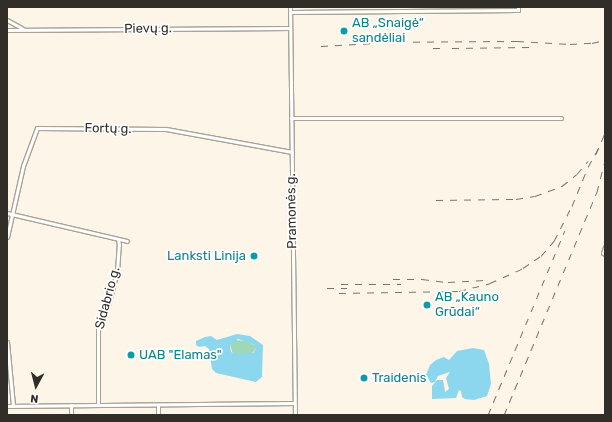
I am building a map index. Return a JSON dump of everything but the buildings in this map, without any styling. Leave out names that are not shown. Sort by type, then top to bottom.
[{"type":"street","name":"Pramonės g.","points":[[290,7],[295,415]]},
{"type":"street","points":[[290,12],[518,10],[518,7]]},
{"type":"street","points":[[7,20],[24,30]]},
{"type":"street","name":"Pievų g.","points":[[7,30],[290,28]]},
{"type":"street","points":[[291,118],[561,118]]},
{"type":"street","name":"Fortų g.","points":[[7,237],[23,166],[37,128],[166,129],[292,152]]},
{"type":"street","points":[[7,213],[127,241]]},
{"type":"street","name":"Sidabrio g.","points":[[98,405],[98,325],[108,305],[117,271],[118,239]]},
{"type":"street","points":[[605,247],[602,253],[605,254]]},
{"type":"street","points":[[7,342],[13,406]]},
{"type":"street","points":[[7,406],[294,403]]},
{"type":"street","points":[[158,405],[158,415]]},
{"type":"street","points":[[71,406],[71,415]]},
{"type":"green space","points":[[235,340],[248,341],[255,346],[256,349],[251,354],[233,354],[230,345]]},
{"type":"water","points":[[237,334],[250,336],[263,345],[262,377],[256,382],[216,373],[212,369],[209,349],[205,346],[199,347],[196,345],[196,341],[211,336],[217,340]],"holes":[[[238,339],[253,344],[256,349],[253,353],[236,354],[231,352],[230,345]]]},
{"type":"water","points":[[473,348],[484,350],[489,364],[491,384],[487,396],[474,400],[465,399],[462,397],[461,391],[459,390],[456,398],[432,399],[432,386],[437,380],[443,380],[445,392],[449,389],[446,378],[450,372],[438,376],[435,382],[431,383],[426,375],[430,365],[436,360],[444,357],[449,360],[457,351]]},
{"type":"railway","points":[[371,42],[517,41],[570,44],[592,43],[605,40]]},
{"type":"railway","points":[[321,46],[376,43]]},
{"type":"railway","points":[[452,48],[532,47]]},
{"type":"railway","points":[[433,48],[447,48]]},
{"type":"railway","points":[[596,154],[605,133]]},
{"type":"railway","points":[[339,293],[459,291],[490,283],[523,268],[541,256],[554,241],[572,206],[588,167],[598,149]]},
{"type":"railway","points":[[436,200],[516,199],[535,196],[562,186],[577,174],[588,161]]},
{"type":"railway","points":[[504,415],[597,192],[604,164]]},
{"type":"railway","points":[[488,415],[565,230]]},
{"type":"railway","points":[[393,279],[422,279],[448,282],[485,280]]},
{"type":"railway","points":[[341,284],[401,284]]},
{"type":"railway","points":[[327,288],[347,288]]},
{"type":"place","name":"AB „Snaigė“ sandėliai","points":[[344,31]]},
{"type":"place","name":"Lanksti Linija","points":[[254,256]]},
{"type":"place","name":"AB „Kauno Grūdai“","points":[[427,305]]},
{"type":"place","name":"UAB \"Elamas\"","points":[[131,355]]},
{"type":"place","name":"Traidenis","points":[[364,378]]}]
